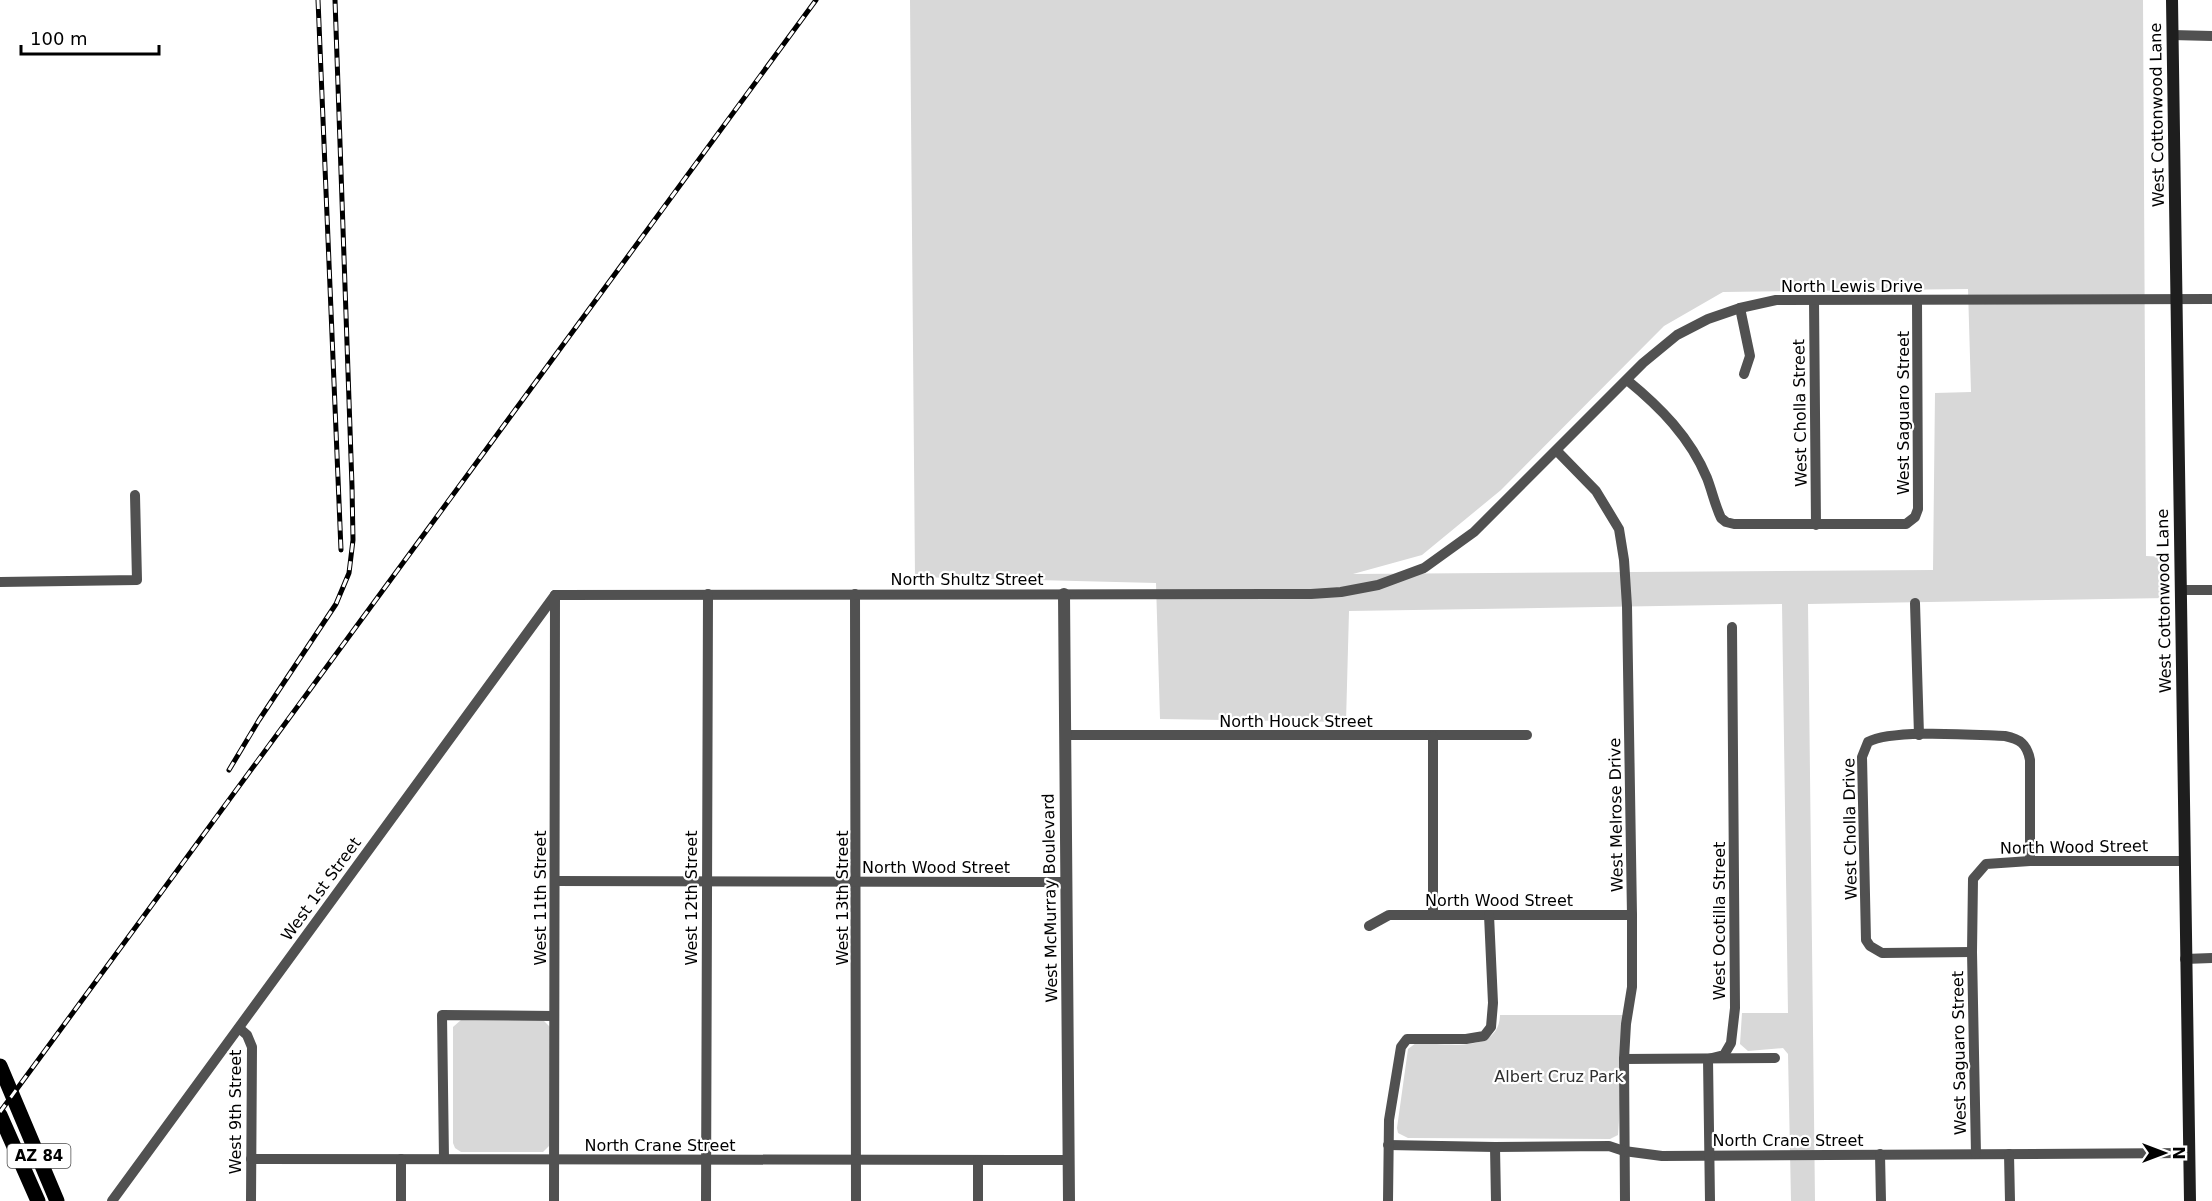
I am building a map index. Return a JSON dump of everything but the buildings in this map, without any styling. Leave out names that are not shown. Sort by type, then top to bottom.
[{"type":"main road","name":"West Cottonwood Lane","points":[[2172,0],[2190,1201]]},
{"type":"main road","name":"AZ 84","points":[[0,1066],[57,1201]]},
{"type":"main road","name":"AZ 84","points":[[0,1115],[38,1201]]},
{"type":"street","points":[[2172,36],[2212,36]]},
{"type":"street","name":"North Lewis Drive","points":[[1378,585],[1424,568],[1474,532],[1627,380],[1677,335],[1708,319],[1740,308],[1776,300],[2212,299]]},
{"type":"street","name":"West Cholla Street","points":[[1814,300],[1816,525]]},
{"type":"street","name":"West Saguaro Street","points":[[1816,525],[1899,525],[1911,522],[1916,517],[1918,509],[1917,301]]},
{"type":"street","points":[[1740,308],[1749,356],[1744,374]]},
{"type":"street","points":[[1627,380],[1652,401],[1682,434],[1696,455],[1707,477],[1721,518],[1726,522],[1816,525]]},
{"type":"street","name":"West Melrose Drive","points":[[1557,451],[1596,491],[1619,529],[1624,560],[1627,606],[1632,915],[1632,987],[1626,1024],[1624,1059],[1625,1201]]},
{"type":"street","points":[[0,582],[137,580],[135,495]]},
{"type":"street","name":"North Shultz Street","points":[[555,594],[1311,594],[1341,592],[1378,585]]},
{"type":"street","points":[[2180,590],[2212,590]]},
{"type":"street","name":"West 11th Street","points":[[554,1201],[555,594]]},
{"type":"street","name":"West 1st Street","points":[[112,1201],[555,594]]},
{"type":"street","name":"West 12th Street","points":[[706,1201],[708,594]]},
{"type":"street","name":"West 13th Street","points":[[855,594],[856,1201]]},
{"type":"street","name":"West McMurray Boulevard","points":[[1064,594],[1065,882],[1070,1201]]},
{"type":"street","points":[[1915,603],[1919,735]]},
{"type":"street","name":"West Ocotilla Street","points":[[1708,1059],[1724,1055],[1731,1043],[1735,1008],[1732,627]]},
{"type":"street","name":"North Houck Street","points":[[1065,735],[1527,735]]},
{"type":"street","name":"West Cholla Drive","points":[[1972,952],[1882,953],[1870,946],[1866,939],[1862,757],[1868,742],[1875,738],[1919,735],[2005,736],[2017,738],[2023,742],[2028,748],[2030,760],[2030,861]]},
{"type":"street","points":[[1433,736],[1434,915]]},
{"type":"street","name":"North Wood Street","points":[[1972,952],[1973,879],[1986,864],[2030,861],[2184,861]]},
{"type":"street","name":"North Wood Street","points":[[555,881],[1065,882]]},
{"type":"street","name":"North Wood Street","points":[[1369,926],[1389,915],[1632,915]]},
{"type":"street","points":[[1388,1201],[1389,1120],[1401,1047],[1407,1039],[1466,1039],[1484,1036],[1491,1027],[1493,1003],[1489,915]]},
{"type":"street","name":"West Saguaro Street","points":[[1972,952],[1977,1154]]},
{"type":"street","points":[[2185,958],[2212,958]]},
{"type":"street","points":[[444,1159],[442,1015],[554,1016]]},
{"type":"street","name":"West 9th Street","points":[[239,1028],[247,1035],[252,1047],[251,1201]]},
{"type":"street","points":[[1624,1059],[1775,1058]]},
{"type":"street","points":[[1708,1059],[1710,1201]]},
{"type":"street","name":"North Crane Street","points":[[1388,1145],[1495,1148],[1608,1146],[1624,1151],[1662,1156],[2189,1153]]},
{"type":"street","points":[[1495,1148],[1496,1201]]},
{"type":"street","points":[[1880,1154],[1881,1201]]},
{"type":"street","points":[[2009,1154],[2010,1201]]},
{"type":"street","name":"North Crane Street","points":[[251,1159],[1069,1160]]},
{"type":"street","points":[[401,1159],[401,1201]]},
{"type":"street","points":[[978,1160],[978,1201]]},
{"type":"green space","points":[[910,0],[2143,0],[2146,556],[2167,557],[2167,598],[1808,604],[1815,1201],[1791,1201],[1788,1054],[1783,1048],[1748,1051],[1740,1044],[1742,1013],[1788,1013],[1782,604],[1349,611],[1346,722],[1160,719],[1156,583],[915,577]],"holes":[[[1968,289],[1971,392],[1935,393],[1933,570],[1353,574],[1422,555],[1501,490],[1664,326],[1723,292]]]},
{"type":"green space","name":"Albert Cruz Park","points":[[1500,1015],[1626,1015],[1618,1135],[1610,1139],[1408,1138],[1398,1133],[1408,1049],[1416,1043],[1455,1045],[1481,1041],[1491,1036],[1497,1028]]},
{"type":"green space","points":[[461,1020],[543,1020],[550,1027],[550,1145],[543,1152],[461,1152],[455,1148],[453,1143],[453,1027]]},
{"type":"railway","points":[[318,0],[341,550]]},
{"type":"railway","points":[[229,770],[259,720],[336,604],[349,573],[353,540],[352,486],[335,0]]},
{"type":"railway","points":[[0,1112],[816,0]]}]
